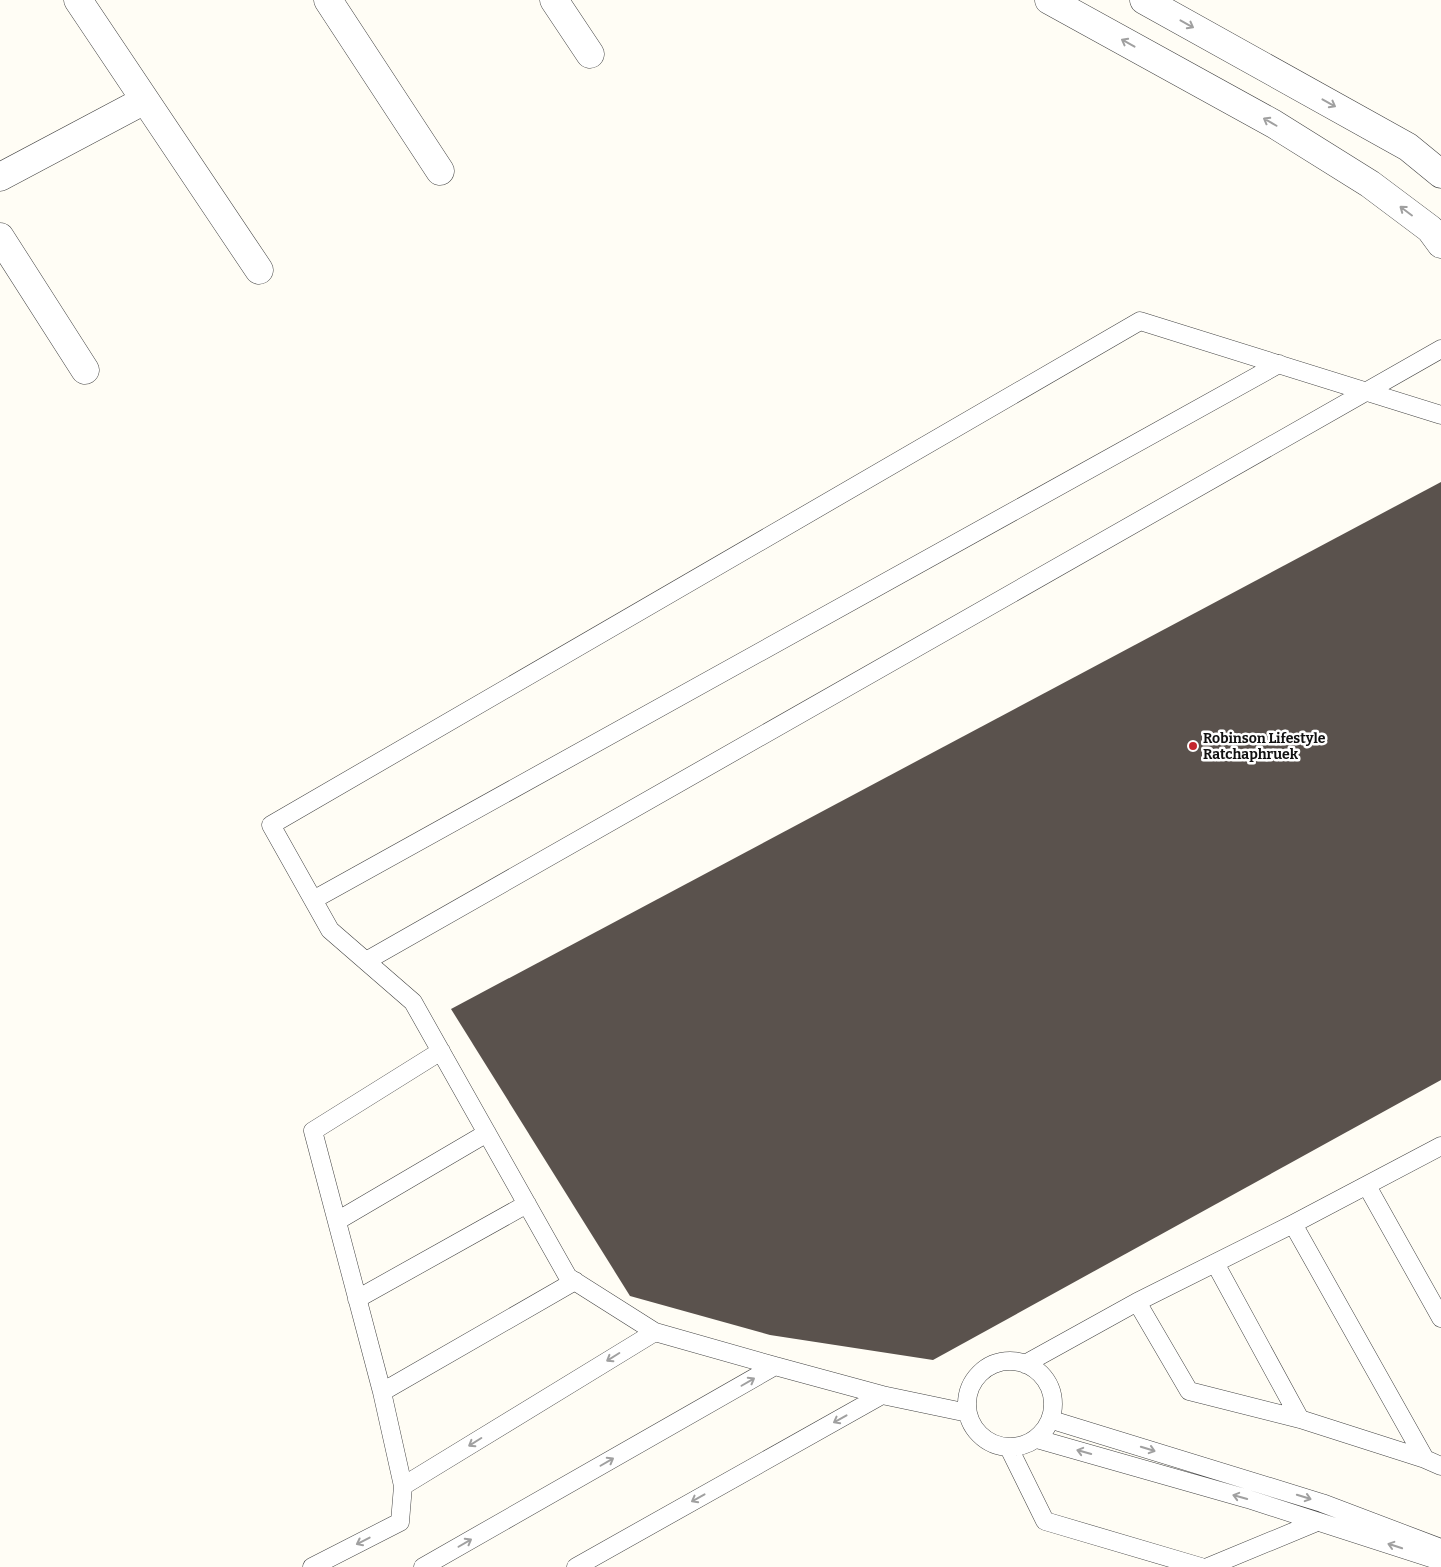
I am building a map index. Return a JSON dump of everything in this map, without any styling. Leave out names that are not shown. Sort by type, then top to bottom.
[{"type":"street","points":[[328,0],[440,171]]},
{"type":"street","points":[[554,0],[590,54]]},
{"type":"street","points":[[1049,0],[1274,124],[1370,184],[1430,229],[1441,244]]},
{"type":"street","points":[[1144,0],[1408,147],[1441,174]]},
{"type":"street","points":[[90,4],[145,100],[259,270]]},
{"type":"street","points":[[0,177],[145,100]]},
{"type":"street","points":[[0,237],[85,370]]},
{"type":"lane","points":[[968,1413],[882,1395],[655,1332],[568,1277],[413,1002],[330,930],[271,825],[1140,321],[1441,415]]},
{"type":"lane","points":[[366,961],[1441,349]]},
{"type":"lane","points":[[313,900],[1278,364]]},
{"type":"lane","points":[[312,1567],[400,1522],[403,1486],[382,1392],[313,1131],[441,1051]]},
{"type":"lane","points":[[337,1221],[487,1132]]},
{"type":"lane","points":[[1025,1364],[1137,1302],[1293,1224],[1441,1146]]},
{"type":"lane","points":[[1367,1186],[1441,1318]]},
{"type":"lane","points":[[357,1299],[527,1204]]},
{"type":"lane","points":[[1293,1224],[1433,1463]]},
{"type":"lane","points":[[1215,1263],[1300,1419]]},
{"type":"lane","points":[[382,1392],[575,1281]]},
{"type":"lane","points":[[1137,1302],[1189,1390],[1300,1419],[1433,1463]]},
{"type":"lane","points":[[403,1486],[655,1332]]},
{"type":"lane","points":[[1014,1361],[1038,1371],[1047,1381],[1053,1393],[1052,1420],[1037,1439],[1024,1446],[1009,1448],[995,1445],[983,1438],[973,1427],[968,1413],[967,1400],[970,1387],[977,1376],[1000,1362],[1014,1361]]},
{"type":"lane","points":[[423,1567],[774,1366]]},
{"type":"lane","points":[[576,1567],[882,1395]]},
{"type":"lane","points":[[1052,1420],[1322,1503],[1441,1548]]},
{"type":"lane","points":[[1037,1439],[1248,1499],[1441,1562]]},
{"type":"lane","points":[[1009,1448],[1045,1521],[1201,1567]]},
{"type":"lane","points":[[1208,1567],[1317,1522]]},
{"type":"building","name":"Robinson Lifestyle Ratchaphruek","points":[[1441,482],[1441,1080],[933,1360],[770,1335],[630,1296],[451,1009]]},
{"type":"place","name":"Robinson Lifestyle Ratchaphruek","points":[[1193,746]]}]
